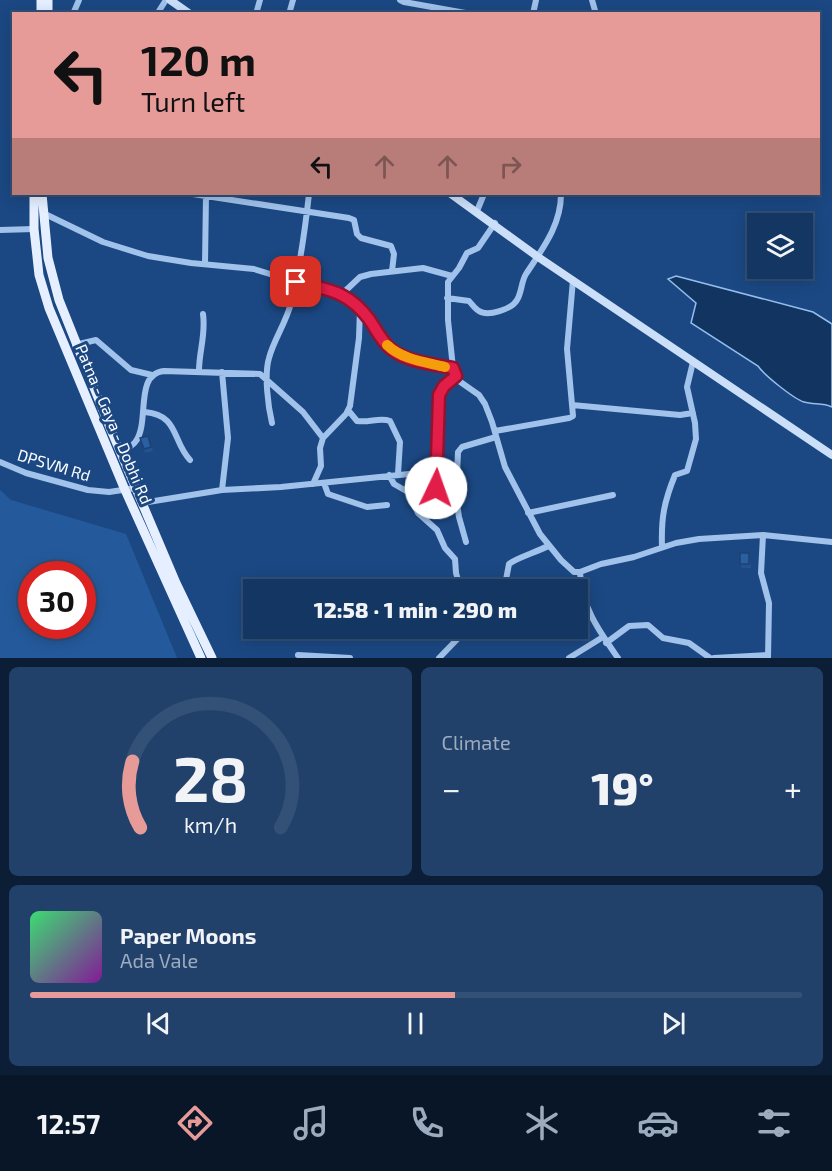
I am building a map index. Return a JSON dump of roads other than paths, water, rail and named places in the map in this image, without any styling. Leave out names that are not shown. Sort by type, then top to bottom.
[{"type":"main road","name":"Patna - Gaya - Dobhi Rd","points":[[34,195],[34,229],[39,275],[49,308],[125,490],[201,658]]},
{"type":"main road","name":"Patna - Gaya - Dobhi Rd","points":[[42,195],[52,277],[75,345],[142,503],[212,658]]},
{"type":"street","points":[[159,12],[168,0],[186,12]]},
{"type":"street","points":[[400,0],[427,3],[463,12]]},
{"type":"street","points":[[205,264],[206,195],[231,196],[354,220],[357,234],[361,238],[391,246],[394,254],[392,271]]},
{"type":"street","points":[[272,423],[267,381],[269,356],[288,316],[296,282],[309,195]]},
{"type":"street","points":[[453,195],[573,280],[832,455]]},
{"type":"street","points":[[477,211],[484,195]]},
{"type":"street","points":[[447,298],[469,301],[481,313],[508,308],[517,300],[524,276],[558,220],[561,195]]},
{"type":"street","points":[[43,213],[95,239],[157,258],[254,269],[342,294],[360,309],[385,344],[392,350],[409,358],[453,368]]},
{"type":"street","points":[[495,223],[478,248],[467,253],[448,282],[447,298],[453,368],[459,381],[482,399],[496,434],[505,467],[528,513],[548,546],[574,572],[699,539],[763,535],[832,542]]},
{"type":"street","points":[[0,230],[34,229]]},
{"type":"street","points":[[342,294],[360,277],[392,271],[423,267],[452,276]]},
{"type":"street","points":[[466,542],[456,494],[459,449],[496,434],[572,418],[567,349],[573,280]]},
{"type":"street","points":[[313,484],[321,466],[320,448],[324,438],[348,410],[359,338],[360,309]]},
{"type":"street","points":[[199,371],[199,352],[205,331],[203,314]]},
{"type":"street","points":[[75,345],[96,340],[127,367],[136,372],[152,375]]},
{"type":"street","points":[[662,547],[661,517],[666,498],[676,474],[687,472],[695,447],[696,431],[687,387],[693,362]]},
{"type":"street","points":[[121,452],[136,441],[145,412],[145,388],[152,375],[164,371],[256,373],[264,376],[303,412],[324,438]]},
{"type":"street","points":[[222,372],[228,438],[222,490]]},
{"type":"street","points":[[456,376],[444,386],[439,395],[435,475],[439,495],[456,494]]},
{"type":"street","points":[[572,405],[680,415],[693,413]]},
{"type":"street","points":[[348,410],[357,421],[370,422],[381,419],[390,422],[400,442],[398,474]]},
{"type":"street","points":[[145,412],[158,414],[170,423],[190,460]]},
{"type":"street","name":"DPSVM Rd","points":[[0,462],[26,473],[88,490],[109,492],[136,488]]},
{"type":"street","points":[[142,503],[222,490],[313,484],[426,472],[435,475]]},
{"type":"street","points":[[388,475],[394,484],[408,492],[418,513],[437,530],[445,548],[455,559],[458,579]]},
{"type":"street","points":[[324,483],[328,494],[364,507],[387,505]]},
{"type":"street","points":[[528,513],[614,495]]},
{"type":"street","points":[[569,658],[629,626],[648,625],[663,638],[689,643],[712,658],[768,657],[769,603],[761,573],[763,535]]},
{"type":"street","points":[[506,579],[511,562],[528,557],[548,546]]},
{"type":"street","points":[[580,572],[583,598],[604,640],[618,658]]},
{"type":"street","points":[[439,658],[457,639]]},
{"type":"street","points":[[298,655],[350,658]]}]
